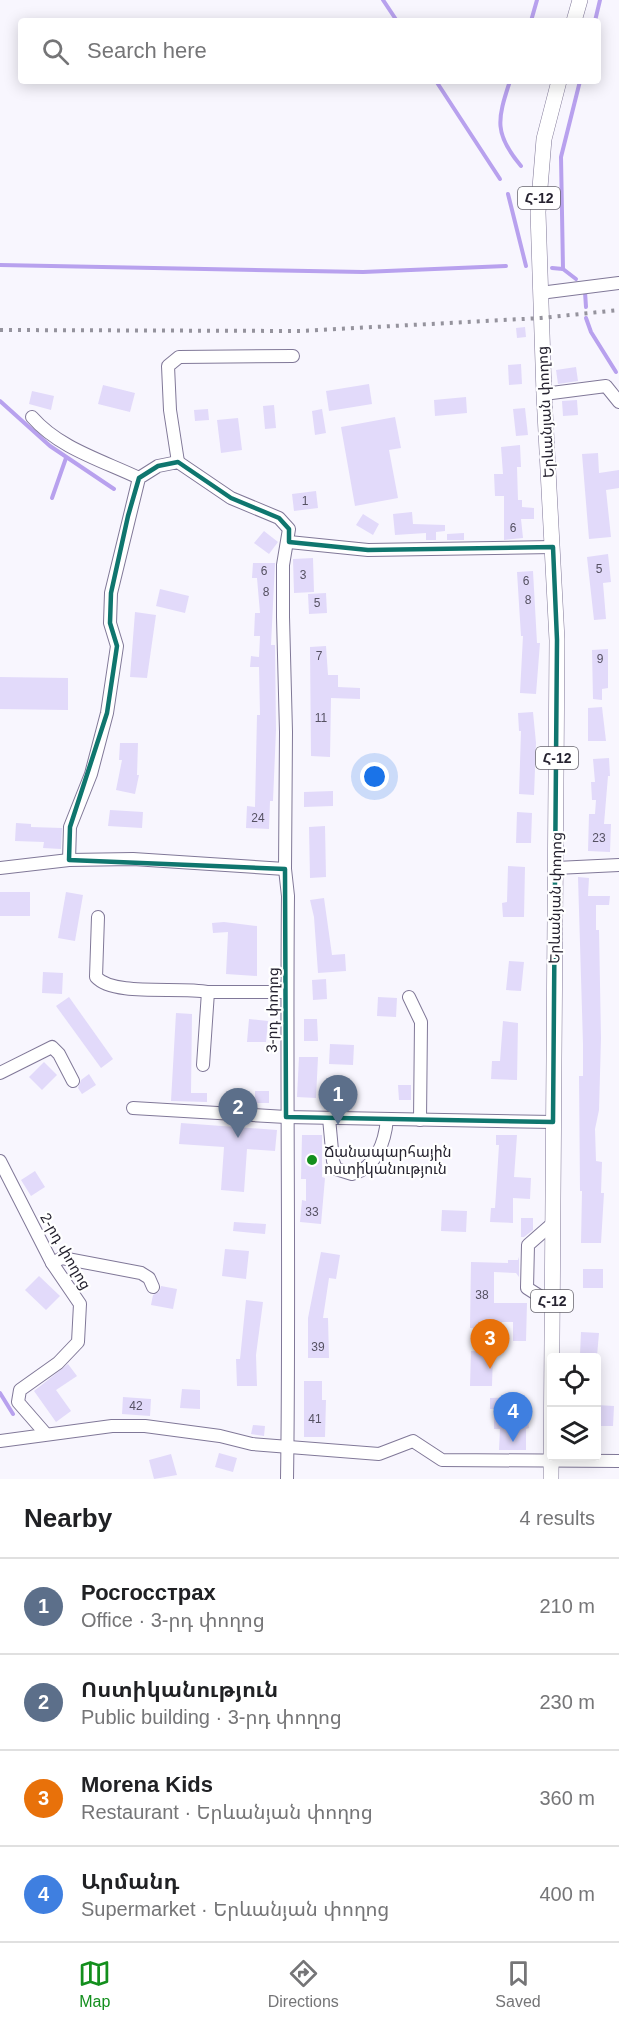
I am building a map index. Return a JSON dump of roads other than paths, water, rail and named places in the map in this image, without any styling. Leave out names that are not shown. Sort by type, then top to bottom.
[{"type":"main road","points":[[575,18],[579,0]]},
{"type":"main road","name":"Հ-12","points":[[540,293],[539,179],[544,139],[558,84]]},
{"type":"main road","name":"Երևանյան փողոց","points":[[540,293],[557,640],[551,1407]]},
{"type":"main road","name":"Երևանյան փողոց","points":[[551,1461],[551,1479]]},
{"type":"street","points":[[540,293],[619,283]]},
{"type":"street","points":[[178,462],[170,410],[168,366],[179,357],[293,356]]},
{"type":"street","points":[[544,394],[606,386],[619,402]]},
{"type":"street","points":[[32,417],[46,433],[61,442],[139,478]]},
{"type":"street","points":[[69,861],[70,827],[91,774],[107,713],[117,646],[110,623],[111,593],[139,478],[158,466],[178,462],[231,498],[279,518],[289,529],[289,542],[368,550],[553,547]]},
{"type":"street","name":"3-րդ փողոց","points":[[287,1479],[288,896],[285,869],[283,565],[289,542]]},
{"type":"street","points":[[0,868],[69,861],[133,860],[285,869]]},
{"type":"street","points":[[556,868],[619,865]]},
{"type":"street","points":[[98,917],[96,977],[102,984],[123,988],[194,989],[208,992],[287,992]]},
{"type":"street","points":[[202,1065],[208,992]]},
{"type":"street","points":[[409,997],[421,1022],[420,1120]]},
{"type":"street","points":[[0,1072],[52,1047],[59,1054],[73,1081]]},
{"type":"street","points":[[133,1108],[286,1117],[553,1122]]},
{"type":"street","points":[[329,1118],[333,1161],[336,1169],[352,1174],[370,1166],[380,1149],[387,1119]]},
{"type":"street","name":"2-րդ փողոց","points":[[0,1161],[52,1263],[80,1304],[78,1342],[58,1363],[20,1390],[18,1402],[45,1433]]},
{"type":"street","points":[[552,1224],[528,1245],[527,1288],[552,1304]]},
{"type":"street","points":[[52,1263],[62,1258],[141,1273],[148,1278],[153,1287]]},
{"type":"street","points":[[0,1441],[45,1433],[145,1426],[287,1448],[379,1454],[413,1442],[442,1460],[547,1461]]},
{"type":"street","points":[[601,1461],[619,1461]]},
{"type":"waterway","points":[[383,0],[395,18]]},
{"type":"waterway","points":[[532,18],[537,0]]},
{"type":"waterway","points":[[596,18],[600,0]]},
{"type":"waterway","points":[[438,84],[500,179]]},
{"type":"waterway","points":[[509,84],[502,106],[500,126],[506,145],[521,166]]},
{"type":"waterway","points":[[563,269],[561,157],[579,84]]},
{"type":"waterway","points":[[508,194],[526,266]]},
{"type":"waterway","points":[[0,265],[363,272],[506,266]]},
{"type":"waterway","points":[[552,268],[563,269],[576,279]]},
{"type":"waterway","points":[[585,292],[586,307]]},
{"type":"waterway","points":[[586,318],[591,332],[616,372]]},
{"type":"waterway","points":[[0,401],[50,446],[114,489]]},
{"type":"waterway","points":[[52,498],[66,458]]},
{"type":"waterway","points":[[0,1393],[13,1414]]},
{"type":"railway","points":[[0,330],[300,331],[541,318],[619,310]]},
{"type":"place","name":"Росгосстрах","points":[[338,1125]]},
{"type":"place","name":"Ոստիկանություն","points":[[238,1138]]},
{"type":"place","name":"Ճանապարհային ոստիկանություն","points":[[312,1160]]},
{"type":"place","name":"Morena Kids","points":[[490,1369]]},
{"type":"place","name":"Արմանդ","points":[[513,1442]]}]
